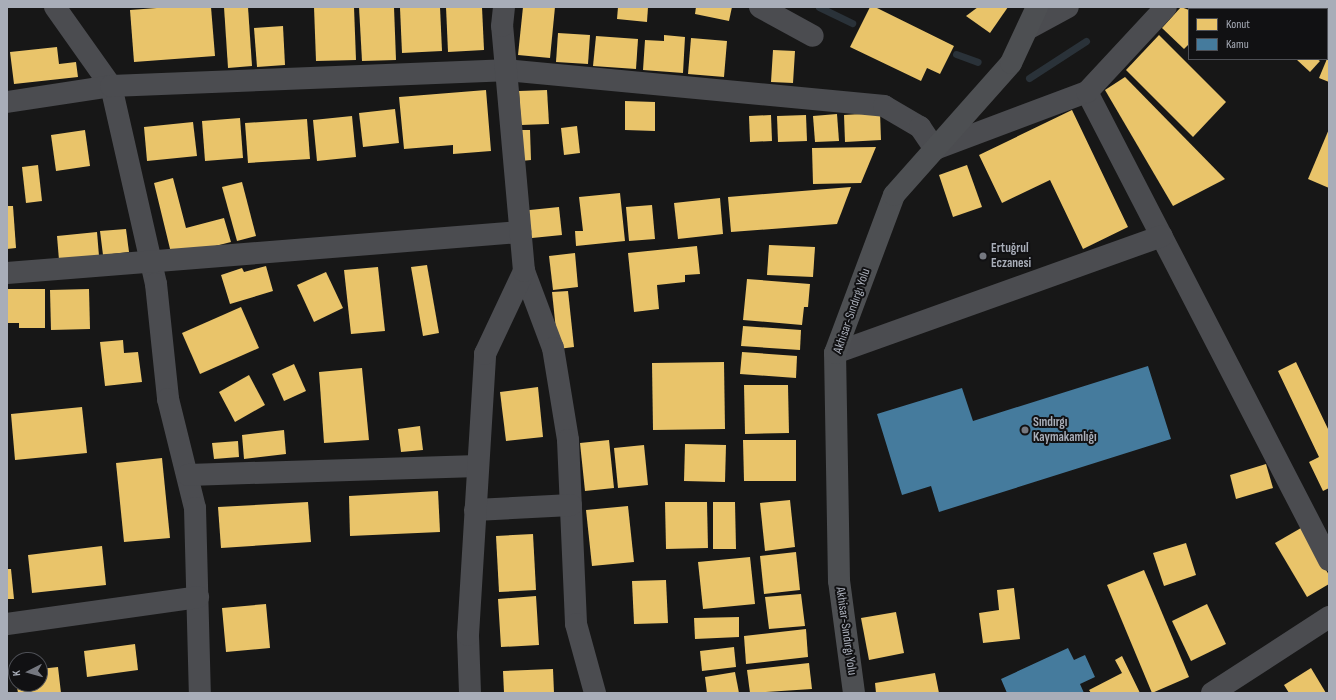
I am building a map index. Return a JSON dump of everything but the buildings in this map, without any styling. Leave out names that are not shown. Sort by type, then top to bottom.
[{"type":"main road","name":"Akhisar-Sındırgı Yolu","points":[[854,693],[839,581],[835,353],[894,195],[1011,63],[1029,28],[1037,7]]},
{"type":"street","points":[[55,7],[111,86],[152,263],[156,284],[168,399],[196,508],[200,693]]},
{"type":"street","points":[[504,7],[502,26],[505,70],[524,271],[553,348],[568,440],[576,624],[595,693]]},
{"type":"street","points":[[760,7],[813,36]]},
{"type":"street","points":[[1029,28],[1068,7]]},
{"type":"street","points":[[9,103],[111,86],[505,70],[884,106],[920,127],[935,149],[1087,92],[1166,7]]},
{"type":"street","points":[[1087,92],[1329,560]]},
{"type":"street","points":[[7,273],[152,263],[520,232]]},
{"type":"street","points":[[835,353],[1162,236]]},
{"type":"street","points":[[470,693],[468,635],[485,354],[524,271]]},
{"type":"street","points":[[188,475],[478,466]]},
{"type":"street","points":[[475,510],[571,505]]},
{"type":"street","points":[[7,624],[198,596]]},
{"type":"street","points":[[1212,693],[1329,617]]},
{"type":"waterway","points":[[819,7],[852,23]]},
{"type":"waterway","points":[[1029,78],[1086,41]]},
{"type":"waterway","points":[[956,54],[978,62]]},
{"type":"place","name":"Ertuğrul Eczanesi","points":[[983,256]]},
{"type":"place","name":"Sındırgı Kaymakamlığı","points":[[1025,430]]}]
